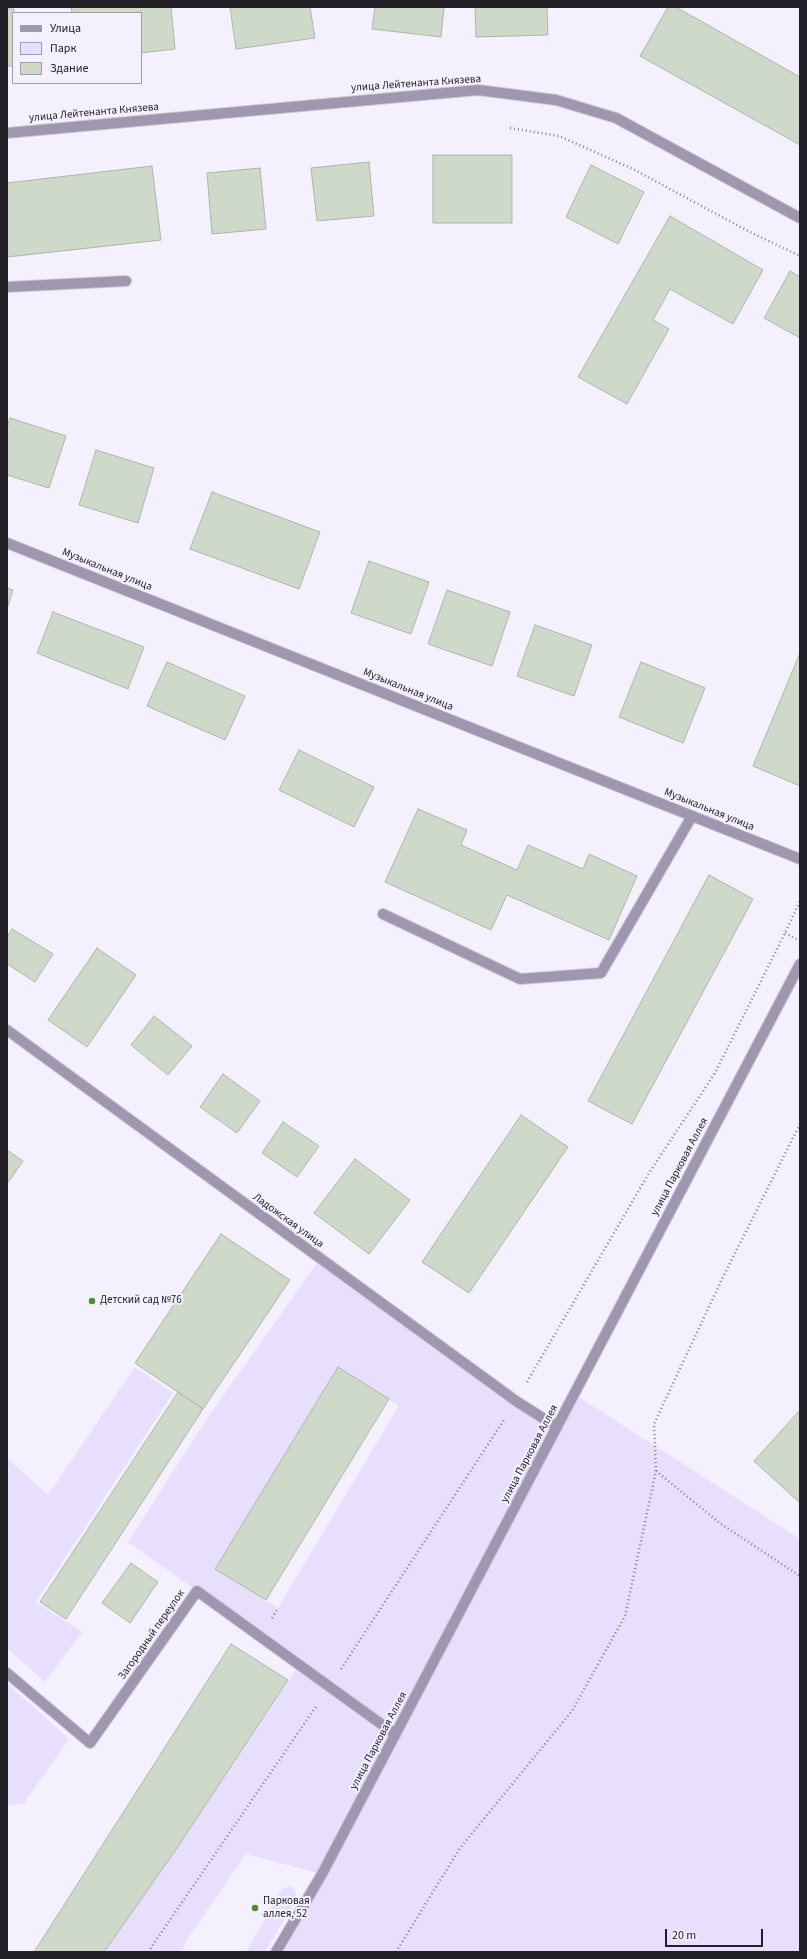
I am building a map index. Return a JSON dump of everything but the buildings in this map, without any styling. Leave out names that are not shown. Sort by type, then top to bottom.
[{"type":"street","name":"улица Лейтенанта Князева","points":[[7,133],[478,90],[556,100],[616,118],[800,218]]},
{"type":"street","points":[[7,287],[126,281]]},
{"type":"street","name":"Музыкальная улица","points":[[7,543],[800,859]]},
{"type":"street","points":[[384,914],[520,979],[601,973],[692,816]]},
{"type":"street","name":"улица Парковая Аллея","points":[[276,1952],[322,1874],[557,1427],[797,978],[800,964]]},
{"type":"street","name":"Ладожская улица","points":[[7,1030],[516,1401],[557,1427]]},
{"type":"street","name":"Загородный переулок","points":[[7,1672],[90,1743],[197,1591],[395,1734]]},
{"type":"path","points":[[510,128],[560,136],[633,170],[800,256]]},
{"type":"path","points":[[148,1952],[330,1686],[516,1401],[649,1173],[715,1073],[800,901]]},
{"type":"path","points":[[785,934],[800,941]]},
{"type":"path","points":[[396,1952],[460,1848],[572,1711],[625,1616],[656,1471],[654,1424],[723,1277],[800,1124]]},
{"type":"path","points":[[656,1471],[721,1524],[800,1576]]},
{"type":"green space","points":[[320,1259],[557,1427],[574,1394],[800,1539],[800,1952],[276,1952],[322,1874],[246,1854],[186,1941],[182,1952],[104,1952],[175,1851],[300,1664],[128,1542],[206,1420]],"holes":[[[338,1368],[399,1406],[278,1608],[215,1568]]]},
{"type":"green space","points":[[135,1367],[173,1393],[36,1602],[82,1632],[45,1682],[7,1648],[7,1458],[48,1495]]},
{"type":"green space","points":[[7,1683],[69,1739],[24,1803],[7,1806]]},
{"type":"green space","points":[[291,1886],[296,1892],[295,1901],[265,1952],[246,1952],[282,1889]]},
{"type":"place","name":"Детский сад №76","points":[[92,1301]]},
{"type":"place","name":"Парковая аллея, 52","points":[[255,1908]]}]
